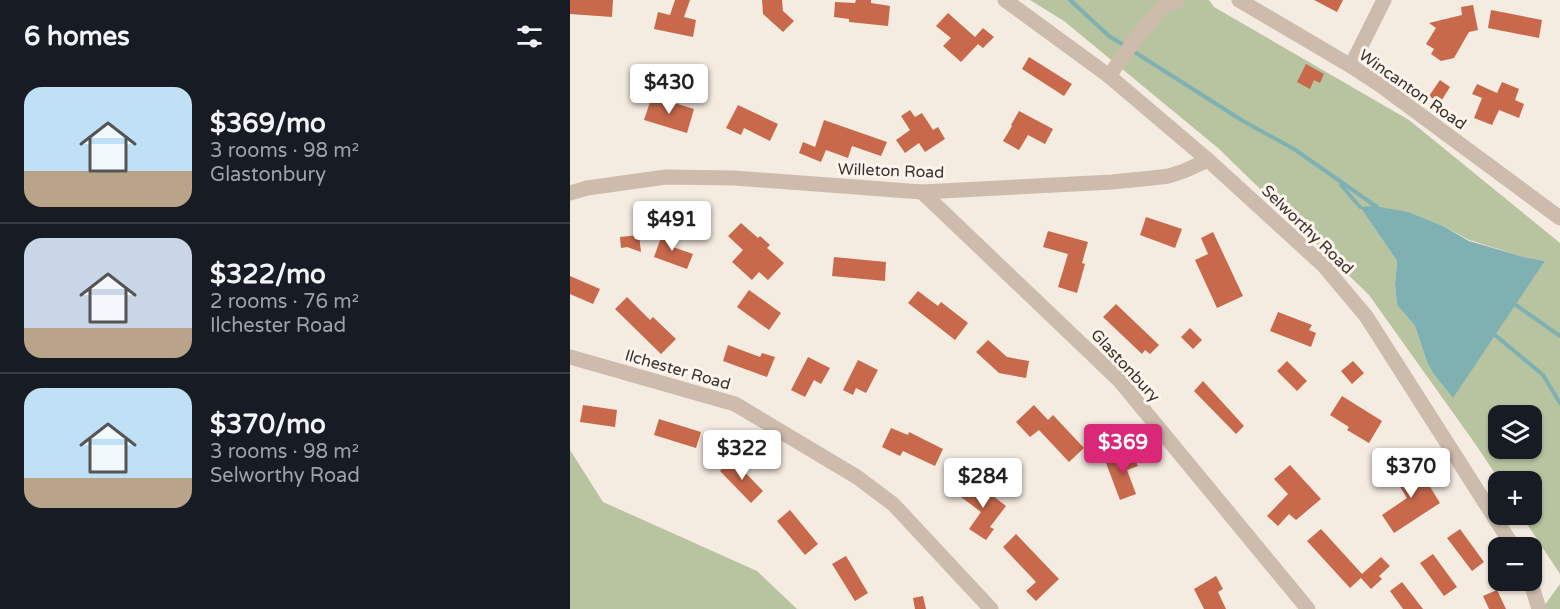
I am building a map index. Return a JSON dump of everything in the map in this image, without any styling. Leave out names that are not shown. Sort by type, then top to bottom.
[{"type":"street","name":"Selworthy Road","points":[[1005,0],[1109,76],[1208,160],[1323,265],[1366,316],[1507,537]]},
{"type":"street","points":[[1109,76],[1163,3],[1178,0]]},
{"type":"street","name":"Wincanton Road","points":[[1239,0],[1380,85],[1560,218]]},
{"type":"street","points":[[1351,66],[1384,0]]},
{"type":"street","name":"Willeton Road","points":[[570,193],[587,188],[666,177],[734,178],[922,192],[1152,178],[1169,176],[1208,160]]},
{"type":"street","name":"Glastonbury","points":[[922,192],[1119,380],[1308,609]]},
{"type":"street","name":"Ilchester Road","points":[[570,357],[735,404],[789,436],[857,477],[893,504],[990,609]]},
{"type":"street","points":[[1533,591],[1539,609]]},
{"type":"green space","points":[[1030,0],[1209,0],[1214,7],[1409,120],[1560,243],[1560,574],[1542,547],[1542,537],[1536,537],[1528,525],[1542,525],[1542,471],[1493,471],[1369,295],[1218,148],[1064,21]],"holes":[[[1360,207],[1409,212],[1469,240],[1545,261],[1453,397],[1433,373],[1415,326],[1397,305],[1395,285],[1397,261]]]},
{"type":"green space","points":[[570,450],[603,502],[757,571],[797,609],[570,609]]},
{"type":"green space","points":[[1560,584],[1560,609],[1545,609],[1544,606]]},
{"type":"water","points":[[1374,206],[1409,212],[1443,226],[1469,241],[1545,261],[1453,398],[1427,362],[1415,326],[1397,305],[1395,285],[1397,261],[1360,207]]},
{"type":"building","points":[[570,0],[613,0],[612,17],[570,14]]},
{"type":"building","points":[[675,0],[690,0],[684,17],[696,20],[693,37],[654,29],[658,12],[670,15]]},
{"type":"building","points":[[762,0],[782,0],[783,11],[794,21],[783,32],[763,14]]},
{"type":"building","points":[[856,0],[871,0],[871,3],[890,6],[888,26],[849,22],[849,19],[834,17],[835,2],[855,3]]},
{"type":"building","points":[[1314,0],[1343,0],[1337,12]]},
{"type":"building","points":[[1473,5],[1478,30],[1469,32],[1454,58],[1441,61],[1431,54],[1434,49],[1426,44],[1436,28],[1429,23],[1462,15],[1461,7]]},
{"type":"building","points":[[1491,10],[1542,20],[1539,38],[1488,28]]},
{"type":"building","points":[[948,13],[975,37],[983,28],[994,37],[983,48],[978,44],[961,62],[943,46],[951,38],[936,26]]},
{"type":"building","points":[[1029,57],[1072,84],[1064,96],[1022,69]]},
{"type":"building","points":[[1306,64],[1324,74],[1320,83],[1314,80],[1310,89],[1297,82]]},
{"type":"building","points":[[1440,80],[1450,87],[1440,103],[1429,96]]},
{"type":"building","points":[[1502,82],[1519,89],[1515,100],[1524,104],[1519,118],[1499,110],[1492,125],[1474,118],[1482,98],[1472,94],[1477,84],[1497,93]]},
{"type":"building","points":[[652,96],[694,109],[687,133],[644,120]]},
{"type":"building","points":[[738,105],[778,124],[770,141],[744,128],[741,135],[726,128]]},
{"type":"building","points":[[910,110],[915,117],[922,113],[933,130],[938,127],[945,139],[925,152],[919,143],[905,153],[896,140],[910,130],[901,116]]},
{"type":"building","points":[[1019,111],[1053,129],[1045,144],[1028,135],[1019,150],[1003,141]]},
{"type":"building","points":[[824,120],[887,142],[881,156],[852,146],[848,158],[826,150],[821,162],[799,153],[803,142],[815,147]]},
{"type":"building","points":[[1146,217],[1182,229],[1175,248],[1140,235]]},
{"type":"building","points":[[741,223],[770,245],[767,248],[784,263],[768,280],[759,272],[752,280],[732,262],[743,250],[728,236]]},
{"type":"building","points":[[1048,231],[1088,242],[1077,293],[1058,287],[1068,254],[1043,247]]},
{"type":"building","points":[[663,232],[674,235],[670,246],[693,254],[687,269],[654,257]]},
{"type":"building","points":[[1213,232],[1243,296],[1217,308],[1195,260],[1208,254],[1201,238]]},
{"type":"building","points":[[639,235],[641,252],[627,247],[621,248],[620,237]]},
{"type":"building","points":[[834,257],[886,262],[885,281],[832,276]]},
{"type":"building","points":[[570,276],[600,289],[593,304],[570,294]]},
{"type":"building","points":[[749,290],[781,313],[769,330],[737,307]]},
{"type":"building","points":[[918,291],[938,306],[941,302],[968,323],[955,340],[908,303]]},
{"type":"building","points":[[627,297],[650,320],[653,317],[676,339],[661,354],[615,309]]},
{"type":"building","points":[[1116,304],[1159,345],[1150,354],[1145,350],[1142,354],[1103,317]]},
{"type":"building","points":[[1278,312],[1312,325],[1309,330],[1316,333],[1311,347],[1270,331]]},
{"type":"building","points":[[1190,328],[1202,340],[1193,349],[1181,337]]},
{"type":"building","points":[[988,340],[1007,357],[1029,361],[1026,378],[999,373],[976,352]]},
{"type":"building","points":[[728,345],[760,357],[762,353],[775,357],[767,377],[723,361]]},
{"type":"building","points":[[808,357],[830,368],[821,384],[814,380],[805,397],[791,390]]},
{"type":"building","points":[[858,360],[878,370],[866,393],[856,388],[853,395],[843,390]]},
{"type":"building","points":[[1287,361],[1307,381],[1297,391],[1277,371]]},
{"type":"building","points":[[1353,361],[1364,373],[1352,384],[1341,371]]},
{"type":"building","points":[[1203,381],[1244,426],[1236,434],[1194,391]]},
{"type":"building","points":[[1342,396],[1382,421],[1369,443],[1347,430],[1349,427],[1330,415]]},
{"type":"building","points":[[583,405],[617,410],[615,427],[580,422]]},
{"type":"building","points":[[1034,405],[1048,420],[1053,415],[1084,448],[1069,462],[1039,430],[1030,437],[1016,422]]},
{"type":"building","points":[[659,419],[701,432],[696,448],[654,435]]},
{"type":"building","points":[[891,428],[908,435],[909,432],[943,449],[935,466],[903,451],[900,456],[882,447]]},
{"type":"building","points":[[1132,453],[1138,466],[1127,470],[1136,494],[1120,500],[1106,463]]},
{"type":"building","points":[[732,459],[763,491],[751,503],[720,471]]},
{"type":"building","points":[[1416,464],[1440,503],[1394,533],[1382,515],[1407,498],[1394,477]]},
{"type":"building","points":[[1290,465],[1321,499],[1296,520],[1289,514],[1278,526],[1267,516],[1288,494],[1274,479]]},
{"type":"building","points":[[974,481],[1006,506],[990,527],[994,529],[986,540],[969,529],[981,512],[961,497]]},
{"type":"building","points":[[790,510],[818,544],[805,555],[777,521]]},
{"type":"building","points":[[1321,529],[1362,574],[1381,557],[1390,566],[1379,576],[1382,579],[1371,589],[1361,578],[1350,588],[1307,541]]},
{"type":"building","points":[[1460,529],[1484,562],[1472,571],[1447,538]]},
{"type":"building","points":[[1016,534],[1059,579],[1036,601],[1026,591],[1036,582],[1003,547]]},
{"type":"building","points":[[1433,554],[1457,587],[1444,596],[1420,563]]},
{"type":"building","points":[[846,556],[868,593],[855,601],[832,564]]},
{"type":"building","points":[[1216,576],[1223,589],[1218,592],[1226,609],[1204,609],[1194,589]]},
{"type":"building","points":[[1402,582],[1423,609],[1403,609],[1390,591]]},
{"type":"building","points":[[1497,591],[1506,609],[1489,609],[1483,596]]},
{"type":"building","points":[[923,596],[926,609],[915,609],[913,598]]},
{"type":"waterway","points":[[1070,0],[1109,36],[1127,47]]},
{"type":"waterway","points":[[1133,51],[1243,121],[1294,149],[1377,207]]},
{"type":"waterway","points":[[1341,185],[1360,207]]},
{"type":"waterway","points":[[1513,303],[1560,336]]},
{"type":"waterway","points":[[1495,335],[1543,375],[1560,403]]}]
